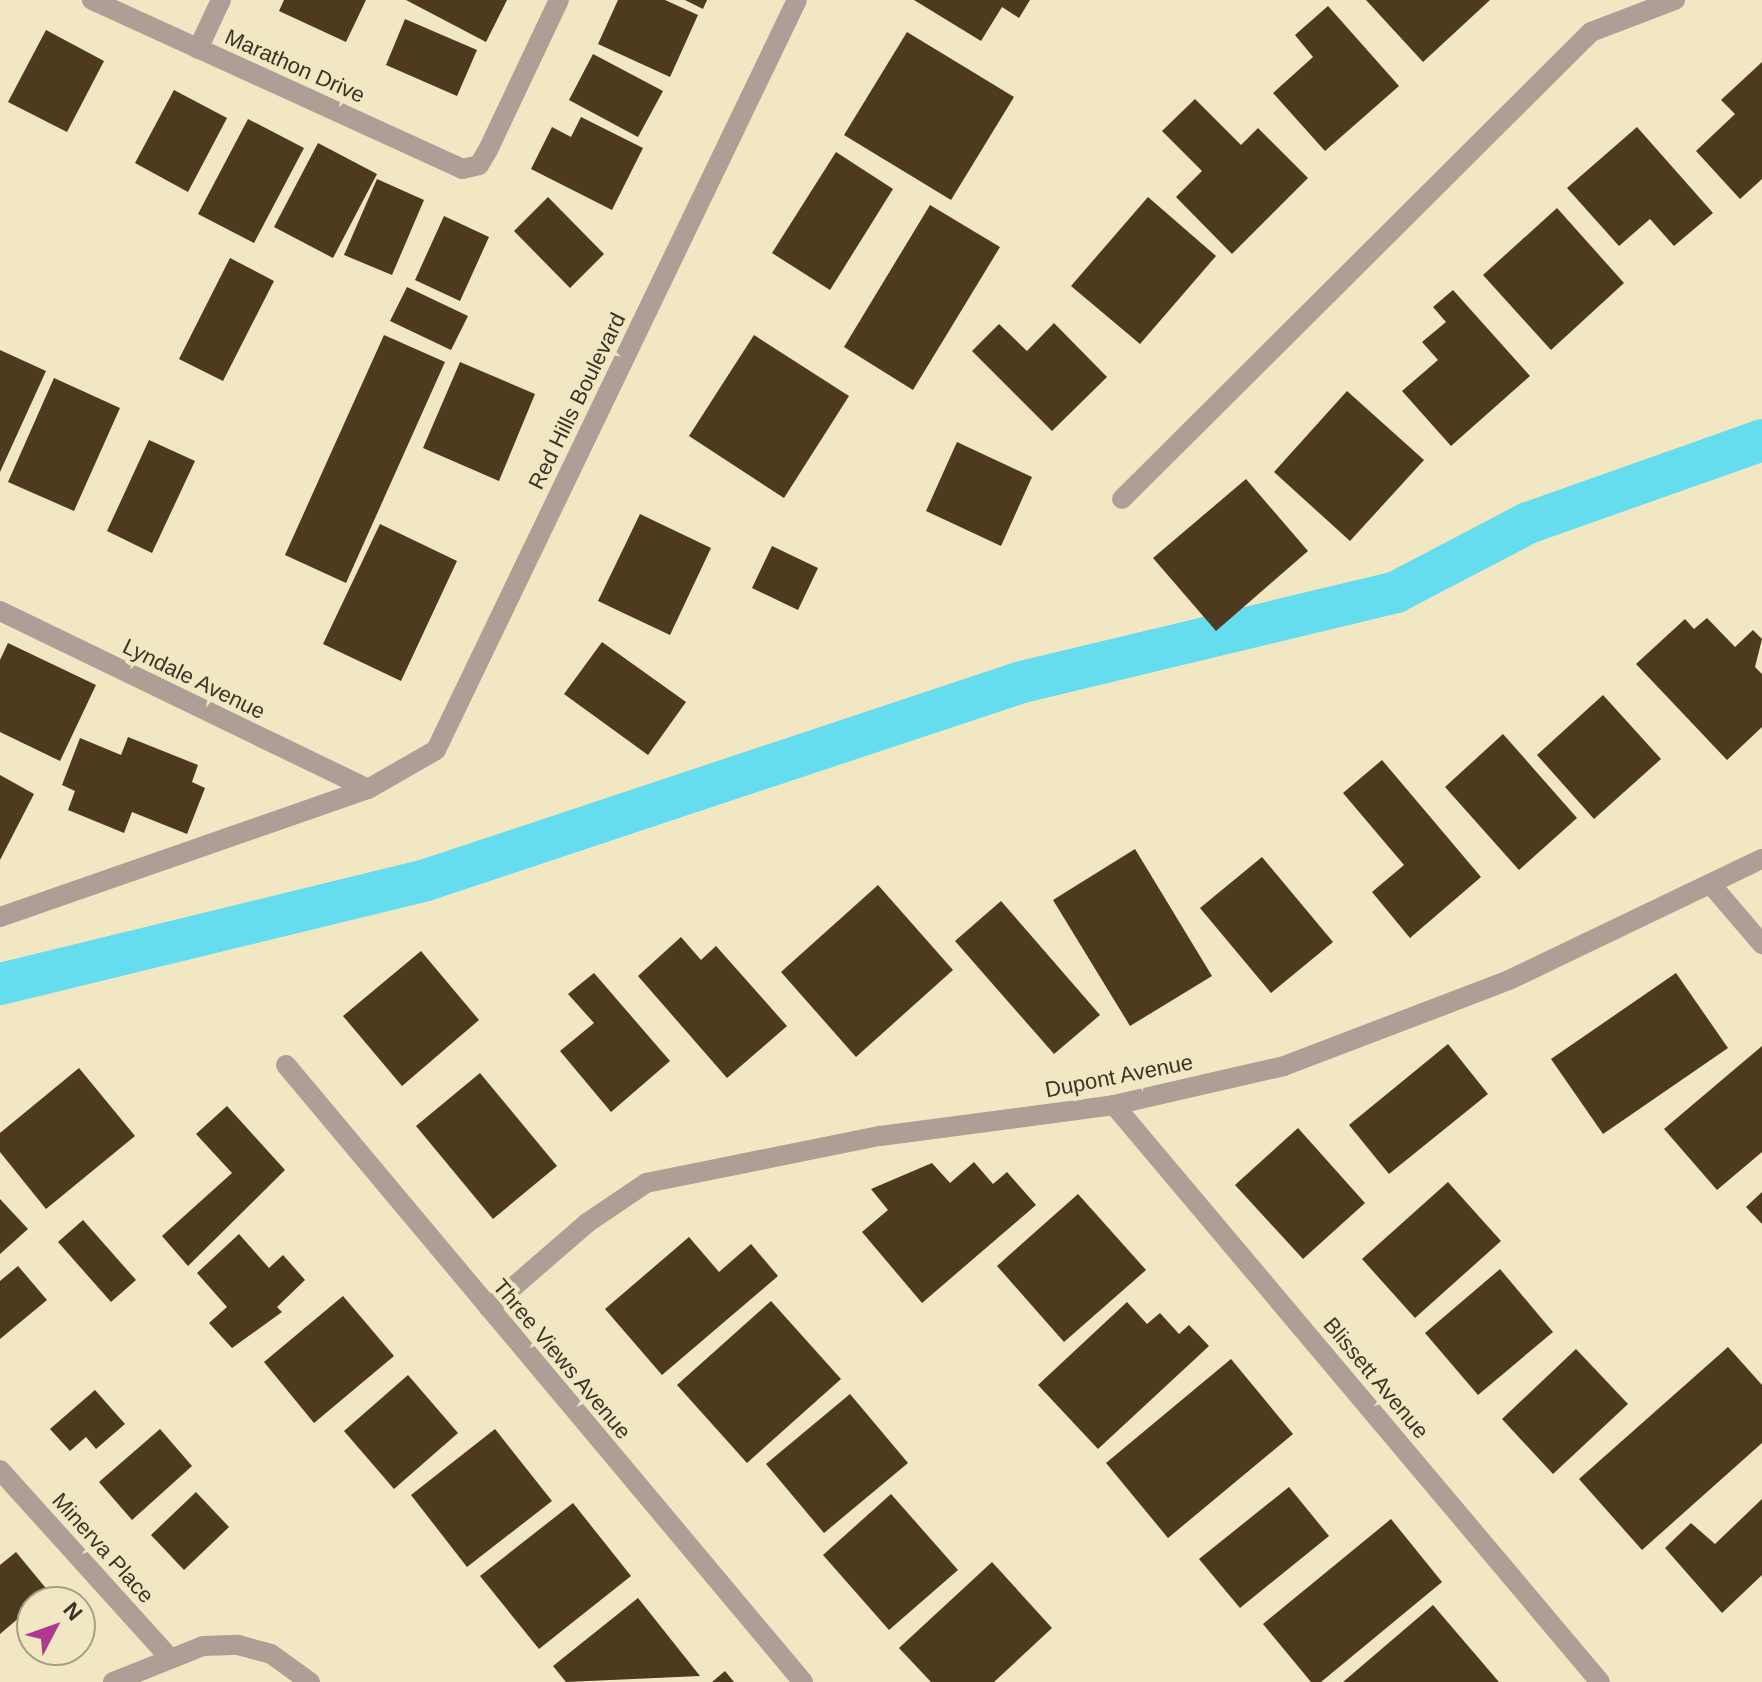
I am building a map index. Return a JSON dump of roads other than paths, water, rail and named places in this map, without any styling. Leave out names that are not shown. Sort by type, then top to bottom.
[{"type":"street","name":"Marathon Drive","points":[[92,0],[462,169],[479,165],[559,0]]},
{"type":"street","points":[[198,49],[221,0]]},
{"type":"street","name":"Red Hills Boulevard","points":[[0,917],[368,789],[436,750],[797,0]]},
{"type":"street","points":[[1122,499],[1591,32],[1675,0]]},
{"type":"street","name":"Lyndale Avenue","points":[[0,611],[368,789]]},
{"type":"street","name":"Dupont Avenue","points":[[489,1308],[587,1223],[646,1183],[880,1136],[1114,1105],[1284,1066],[1509,980],[1714,888],[1762,859]]},
{"type":"street","points":[[1714,888],[1762,944]]},
{"type":"street","name":"Three Views Avenue","points":[[286,1065],[803,1682]]},
{"type":"street","name":"Blissett Avenue","points":[[1114,1105],[1600,1682]]},
{"type":"street","name":"Minerva Place","points":[[0,1470],[170,1658]]},
{"type":"street","points":[[113,1682],[170,1658],[238,1645],[271,1654],[310,1682]]},
{"type":"waterway","points":[[0,984],[423,881],[1022,682],[1396,592],[1528,523],[1762,440]]}]
